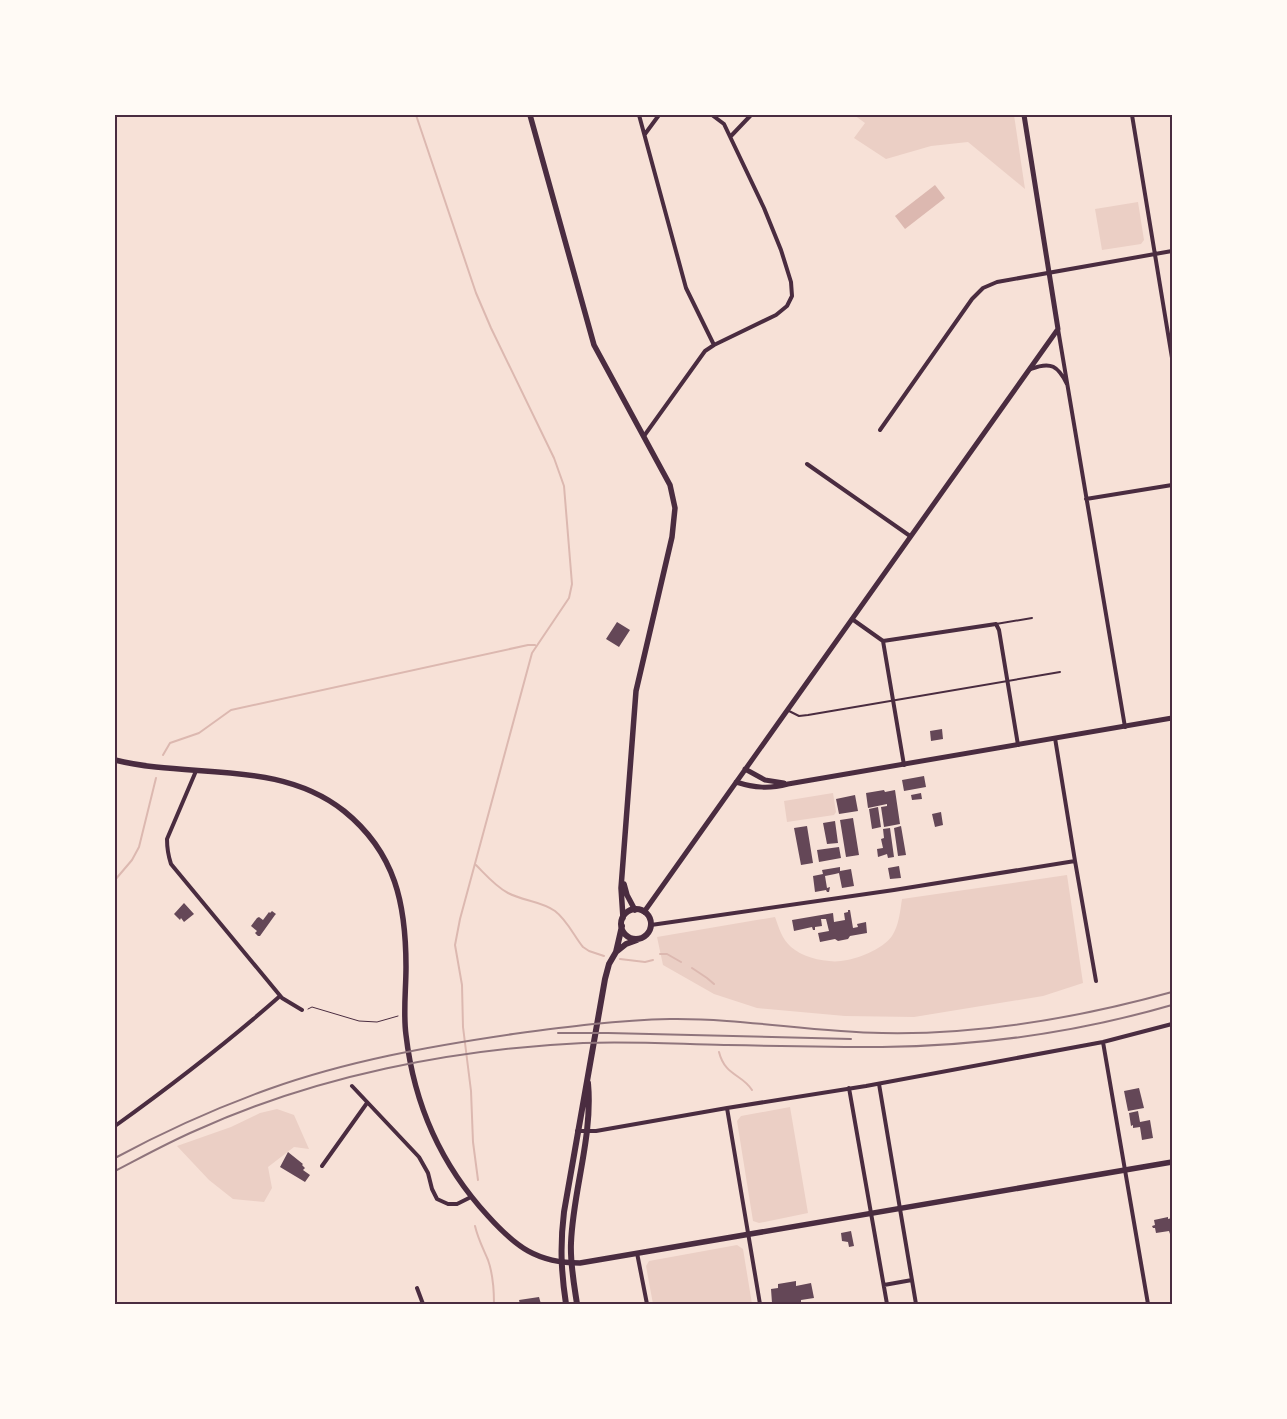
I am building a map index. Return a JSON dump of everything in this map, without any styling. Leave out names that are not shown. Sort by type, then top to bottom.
[{"type":"main road","points":[[530,115],[594,345],[670,485],[675,508],[672,537],[636,691],[622,877],[622,926],[616,952],[609,964],[605,979],[588,1079],[583,1096],[562,1225],[560,1263],[566,1304]]},
{"type":"main road","points":[[115,760],[196,771],[262,777],[292,783],[319,795],[344,811],[366,832],[382,855],[394,878],[401,900],[406,931],[406,1032],[414,1083],[432,1130],[451,1169],[471,1198],[513,1241],[536,1255],[560,1263],[571,1263],[1172,1162]]},
{"type":"main road","points":[[622,877],[626,895],[635,910]]},
{"type":"main road","points":[[616,952],[626,944],[647,935],[651,926],[650,918],[644,912],[635,910],[628,912],[623,918]]},
{"type":"main road","points":[[622,926],[626,935],[632,939],[638,939]]},
{"type":"main road","points":[[577,1304],[571,1263],[572,1225],[590,1097],[588,1079]]},
{"type":"street","points":[[639,115],[686,288],[714,345]]},
{"type":"street","points":[[645,134],[659,115]]},
{"type":"street","points":[[644,436],[705,351],[776,315],[787,306],[792,296],[791,282],[781,250],[764,208],[731,136],[724,124],[712,115]]},
{"type":"street","points":[[731,136],[751,115]]},
{"type":"street","points":[[1024,115],[1125,727]]},
{"type":"street","points":[[1132,115],[1172,358]]},
{"type":"street","points":[[880,430],[977,293],[983,288],[997,282],[1172,251]]},
{"type":"street","points":[[644,912],[910,536],[1032,369],[1058,329]]},
{"type":"street","points":[[1032,369],[1044,365],[1054,367],[1061,373],[1069,388]]},
{"type":"street","points":[[808,464],[910,536]]},
{"type":"street","points":[[1086,499],[1172,485]]},
{"type":"street","points":[[852,619],[883,642],[904,764]]},
{"type":"street","points":[[883,642],[996,624],[999,630],[1018,745]]},
{"type":"street","points":[[736,782],[763,789],[1172,718]]},
{"type":"street","points":[[1055,738],[1096,981]]},
{"type":"street","points":[[745,769],[765,780],[788,784]]},
{"type":"street","points":[[196,771],[167,839],[168,856],[172,864],[280,996],[302,1010]]},
{"type":"street","points":[[651,926],[885,892],[1075,861]]},
{"type":"street","points":[[115,1126],[218,1048],[280,996]]},
{"type":"street","points":[[577,1131],[596,1132],[727,1108],[879,1084],[1103,1042],[1172,1024]]},
{"type":"street","points":[[1103,1042],[1148,1304]]},
{"type":"street","points":[[879,1084],[916,1304]]},
{"type":"street","points":[[352,1086],[419,1158],[428,1173],[437,1199],[448,1204],[457,1204],[471,1198]]},
{"type":"street","points":[[849,1088],[887,1304]]},
{"type":"street","points":[[322,1166],[367,1103]]},
{"type":"street","points":[[727,1108],[760,1304]]},
{"type":"street","points":[[637,1253],[647,1304]]},
{"type":"street","points":[[884,1285],[912,1280]]},
{"type":"street","points":[[418,1288],[423,1304]]},
{"type":"lane","points":[[996,624],[1032,618]]},
{"type":"lane","points":[[787,710],[798,716],[1060,672]]},
{"type":"path","points":[[302,1010],[312,1007],[359,1021],[377,1022],[405,1014]]},
{"type":"shaded area","points":[[854,115],[1014,115],[1025,189],[968,142],[931,146],[886,159],[854,138],[865,123]]},
{"type":"shaded area","points":[[935,185],[945,198],[905,229],[895,216]]},
{"type":"shaded area","points":[[1138,202],[1144,240],[1141,244],[1102,250],[1095,209]]},
{"type":"shaded area","points":[[833,793],[836,812],[834,815],[787,822],[784,801]]},
{"type":"shaded area","points":[[1067,875],[1083,983],[1043,996],[914,1017],[845,1016],[757,1008],[714,994],[663,965],[657,937],[775,917],[783,937],[796,951],[814,959],[841,961],[869,953],[888,941],[899,918],[902,899]]},
{"type":"shaded area","points":[[790,1107],[808,1213],[759,1223],[753,1221],[737,1121],[741,1116]]},
{"type":"shaded area","points":[[277,1109],[294,1115],[309,1149],[294,1147],[268,1167],[272,1188],[264,1202],[233,1199],[209,1180],[177,1146],[231,1127],[260,1113]]},
{"type":"shaded area","points":[[737,1245],[743,1249],[752,1304],[653,1304],[646,1266],[649,1261]]},
{"type":"building","points":[[617,622],[630,630],[619,647],[606,639]]},
{"type":"building","points":[[942,729],[943,739],[931,741],[930,731]]},
{"type":"building","points":[[924,776],[926,787],[904,791],[902,780]]},
{"type":"building","points":[[884,790],[885,792],[895,790],[900,824],[884,827],[881,807],[887,806],[887,804],[868,808],[866,793]]},
{"type":"building","points":[[921,793],[922,799],[912,800],[911,795]]},
{"type":"building","points":[[855,795],[858,811],[839,814],[836,799]]},
{"type":"building","points":[[878,807],[881,827],[872,829],[869,809]]},
{"type":"building","points":[[941,812],[943,825],[935,827],[932,814]]},
{"type":"building","points":[[853,818],[859,855],[846,857],[840,820]]},
{"type":"building","points":[[835,821],[838,843],[827,844],[823,823]]},
{"type":"building","points":[[807,826],[813,863],[801,865],[794,828]]},
{"type":"building","points":[[901,826],[906,855],[898,856],[894,828]]},
{"type":"building","points":[[890,828],[894,857],[888,858],[887,854],[878,857],[877,849],[883,848],[881,839],[884,838],[883,829]]},
{"type":"building","points":[[839,847],[841,858],[819,862],[817,850]]},
{"type":"building","points":[[899,866],[901,878],[890,879],[888,868]]},
{"type":"building","points":[[840,867],[840,871],[851,869],[854,886],[842,888],[839,873],[825,876],[827,888],[830,887],[829,892],[826,890],[815,892],[813,876],[823,874],[822,870]]},
{"type":"building","points":[[184,903],[194,914],[184,922],[174,914]]},
{"type":"building","points":[[850,910],[853,928],[858,927],[857,924],[866,922],[867,933],[850,936],[848,939],[838,941],[835,939],[820,942],[818,933],[829,931],[826,919],[821,919],[822,926],[815,927],[815,930],[812,927],[794,931],[792,920],[833,913],[834,922],[845,920],[844,913],[848,912]]},
{"type":"building","points":[[272,911],[276,914],[260,936],[258,936],[255,933],[257,931],[251,926],[257,918],[259,917],[263,920]]},
{"type":"building","points":[[1139,1088],[1144,1108],[1128,1111],[1124,1091]]},
{"type":"building","points":[[1138,1111],[1140,1122],[1150,1120],[1153,1138],[1142,1140],[1140,1127],[1133,1128],[1133,1125],[1131,1126],[1129,1113]]},
{"type":"building","points":[[288,1152],[303,1164],[305,1168],[303,1170],[310,1175],[305,1182],[280,1167]]},
{"type":"building","points":[[1168,1217],[1168,1219],[1172,1218],[1172,1234],[1169,1231],[1156,1233],[1155,1228],[1152,1226],[1155,1225],[1154,1220]]},
{"type":"building","points":[[851,1231],[854,1246],[849,1247],[848,1242],[842,1241],[841,1233]]},
{"type":"building","points":[[796,1281],[796,1286],[811,1283],[814,1298],[801,1300],[801,1304],[772,1303],[771,1289],[778,1288],[778,1284]]},
{"type":"building","points":[[539,1297],[541,1304],[520,1304],[519,1300]]},
{"type":"waterway","points":[[416,115],[476,293],[554,458],[564,486],[572,584],[569,598],[532,653],[460,919],[455,945],[462,985],[463,1027],[471,1091],[473,1142],[478,1180]]},
{"type":"waterway","points":[[163,755],[170,743],[199,733],[231,710],[535,645]]},
{"type":"waterway","points":[[115,880],[132,860],[139,847],[156,778]]},
{"type":"waterway","points":[[476,865],[495,884],[508,893],[544,905],[555,911],[567,923],[583,947],[604,956]]},
{"type":"waterway","points":[[660,954],[667,954],[681,962]]},
{"type":"waterway","points":[[620,959],[645,962],[653,960]]},
{"type":"waterway","points":[[692,968],[714,984]]},
{"type":"waterway","points":[[719,1052],[725,1066],[752,1090]]},
{"type":"waterway","points":[[475,1226],[491,1271],[494,1304]]},
{"type":"railway","points":[[115,1158],[210,1112],[299,1079],[390,1055],[482,1039],[591,1024],[670,1019],[697,1019],[855,1032],[918,1033],[955,1031],[992,1028],[1065,1017],[1172,992]]},
{"type":"railway","points":[[115,1171],[197,1130],[289,1094],[386,1068],[435,1059],[534,1046],[601,1042],[862,1047],[955,1044],[1065,1030],[1137,1015],[1172,1005]]},
{"type":"railway","points":[[558,1033],[851,1039]]}]
